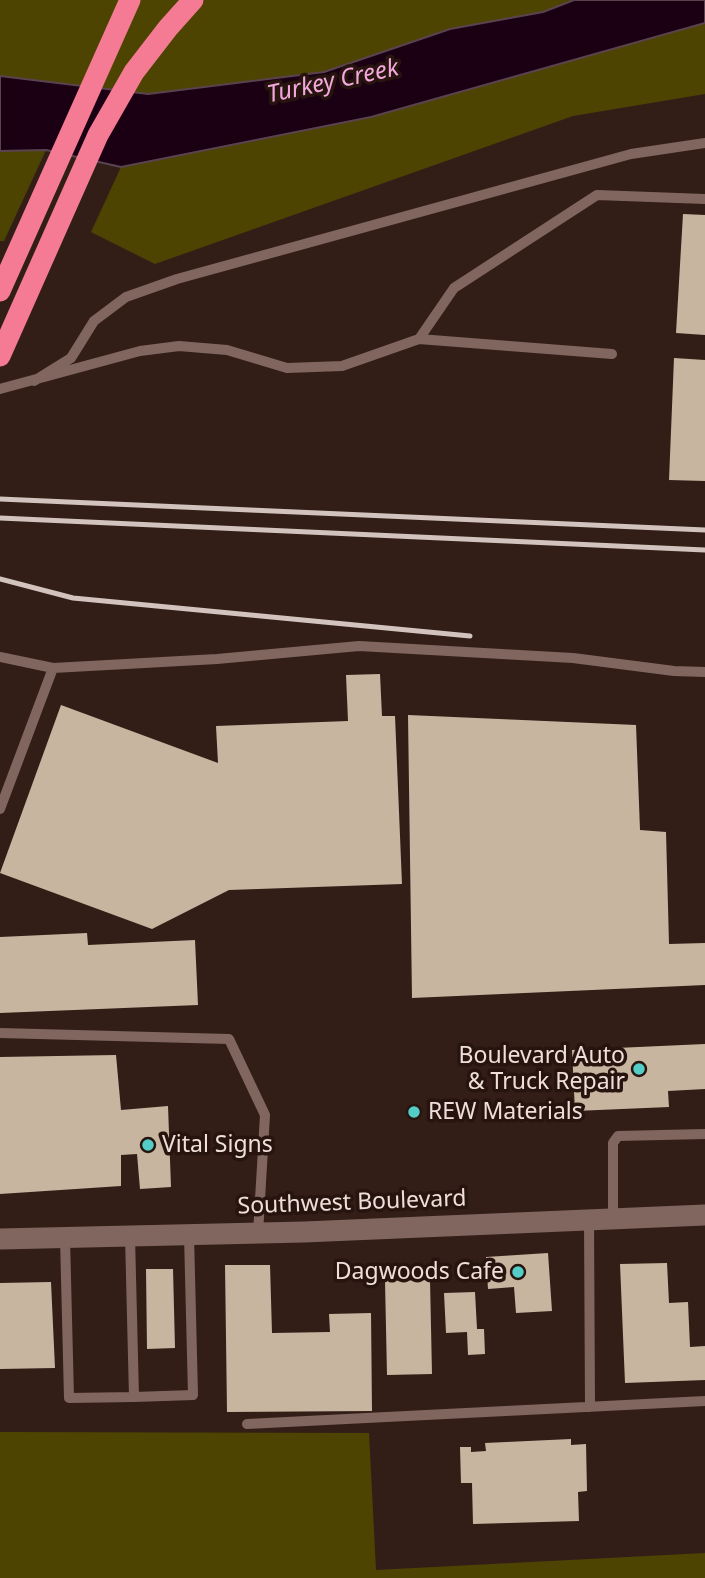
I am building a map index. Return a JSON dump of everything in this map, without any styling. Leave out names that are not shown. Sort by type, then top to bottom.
[{"type":"highway","points":[[0,291],[130,0]]},
{"type":"highway","points":[[0,356],[98,135],[134,72],[193,0]]},
{"type":"main road","name":"Southwest Boulevard","points":[[0,1239],[258,1233],[705,1215]]},
{"type":"lane","points":[[34,381],[71,358],[94,321],[126,297],[177,279],[631,153],[705,144]]},
{"type":"lane","points":[[419,339],[454,288],[597,195],[705,199]]},
{"type":"lane","points":[[0,389],[139,351],[179,346],[227,350],[287,368],[342,366],[419,339],[612,354]]},
{"type":"lane","points":[[0,657],[53,668],[217,659],[359,646],[573,658],[674,671],[705,672]]},
{"type":"lane","points":[[0,809],[53,668]]},
{"type":"lane","points":[[0,1033],[229,1039],[265,1115],[258,1233]]},
{"type":"lane","points":[[613,1219],[613,1143],[618,1136],[705,1134]]},
{"type":"lane","points":[[589,1220],[590,1407]]},
{"type":"lane","points":[[65,1238],[69,1398],[193,1395],[189,1234]]},
{"type":"lane","points":[[130,1236],[134,1396]]},
{"type":"lane","points":[[247,1424],[705,1401]]},
{"type":"shaded area","points":[[0,0],[574,0],[543,12],[450,29],[324,72],[148,94],[0,76]]},
{"type":"shaded area","points":[[705,23],[705,94],[573,116],[155,264],[91,232],[121,167],[371,117]]},
{"type":"shaded area","points":[[46,150],[4,241],[0,241],[0,151]]},
{"type":"shaded area","points":[[0,1432],[369,1433],[376,1570],[705,1553],[705,1578],[0,1578]]},
{"type":"water","name":"Turkey Creek","points":[[574,0],[705,0],[705,23],[371,117],[121,167],[46,150],[0,151],[0,76],[148,94],[324,72],[450,29],[543,12]]},
{"type":"building","points":[[683,214],[705,215],[705,335],[676,333]]},
{"type":"building","points":[[674,358],[705,360],[705,481],[669,480]]},
{"type":"building","points":[[380,674],[382,716],[395,716],[402,884],[229,890],[152,929],[0,873],[61,705],[218,763],[216,726],[348,721],[346,675]]},
{"type":"building","points":[[408,715],[636,725],[640,830],[666,832],[669,944],[705,943],[705,985],[412,998]]},
{"type":"building","points":[[87,933],[88,945],[195,940],[198,1005],[0,1013],[0,937]]},
{"type":"building","name":"Boulevard Auto & Truck Repair","points":[[705,1044],[705,1089],[668,1091],[669,1107],[575,1111],[572,1050]]},
{"type":"building","points":[[116,1055],[121,1110],[168,1106],[171,1187],[140,1189],[137,1154],[121,1155],[121,1186],[0,1194],[0,1057]]},
{"type":"building","name":"Dagwoods Cafe","points":[[548,1253],[552,1311],[516,1313],[514,1287],[488,1289],[486,1257]]},
{"type":"building","points":[[667,1263],[669,1303],[688,1302],[690,1347],[705,1346],[705,1380],[625,1383],[620,1264]]},
{"type":"building","points":[[225,1265],[270,1265],[272,1333],[330,1332],[329,1314],[371,1313],[372,1411],[227,1412]]},
{"type":"building","points":[[146,1269],[173,1269],[175,1348],[147,1349]]},
{"type":"building","points":[[430,1280],[432,1374],[387,1375],[385,1281]]},
{"type":"building","points":[[51,1282],[55,1368],[0,1369],[0,1283]]},
{"type":"building","points":[[475,1292],[477,1329],[484,1329],[485,1354],[468,1355],[467,1332],[446,1333],[444,1293]]},
{"type":"building","points":[[571,1439],[571,1445],[586,1444],[587,1491],[578,1492],[579,1521],[473,1524],[472,1483],[461,1483],[460,1447],[471,1447],[471,1452],[486,1451],[485,1443]]},
{"type":"railway","points":[[0,499],[705,530]]},
{"type":"railway","points":[[0,518],[705,550]]},
{"type":"railway","points":[[0,579],[73,598],[470,636]]},
{"type":"place","name":"Boulevard Auto & Truck Repair","points":[[639,1069]]},
{"type":"place","name":"REW Materials","points":[[414,1112]]},
{"type":"place","name":"Vital Signs","points":[[148,1145]]},
{"type":"place","name":"Dagwoods Cafe","points":[[518,1272]]}]
